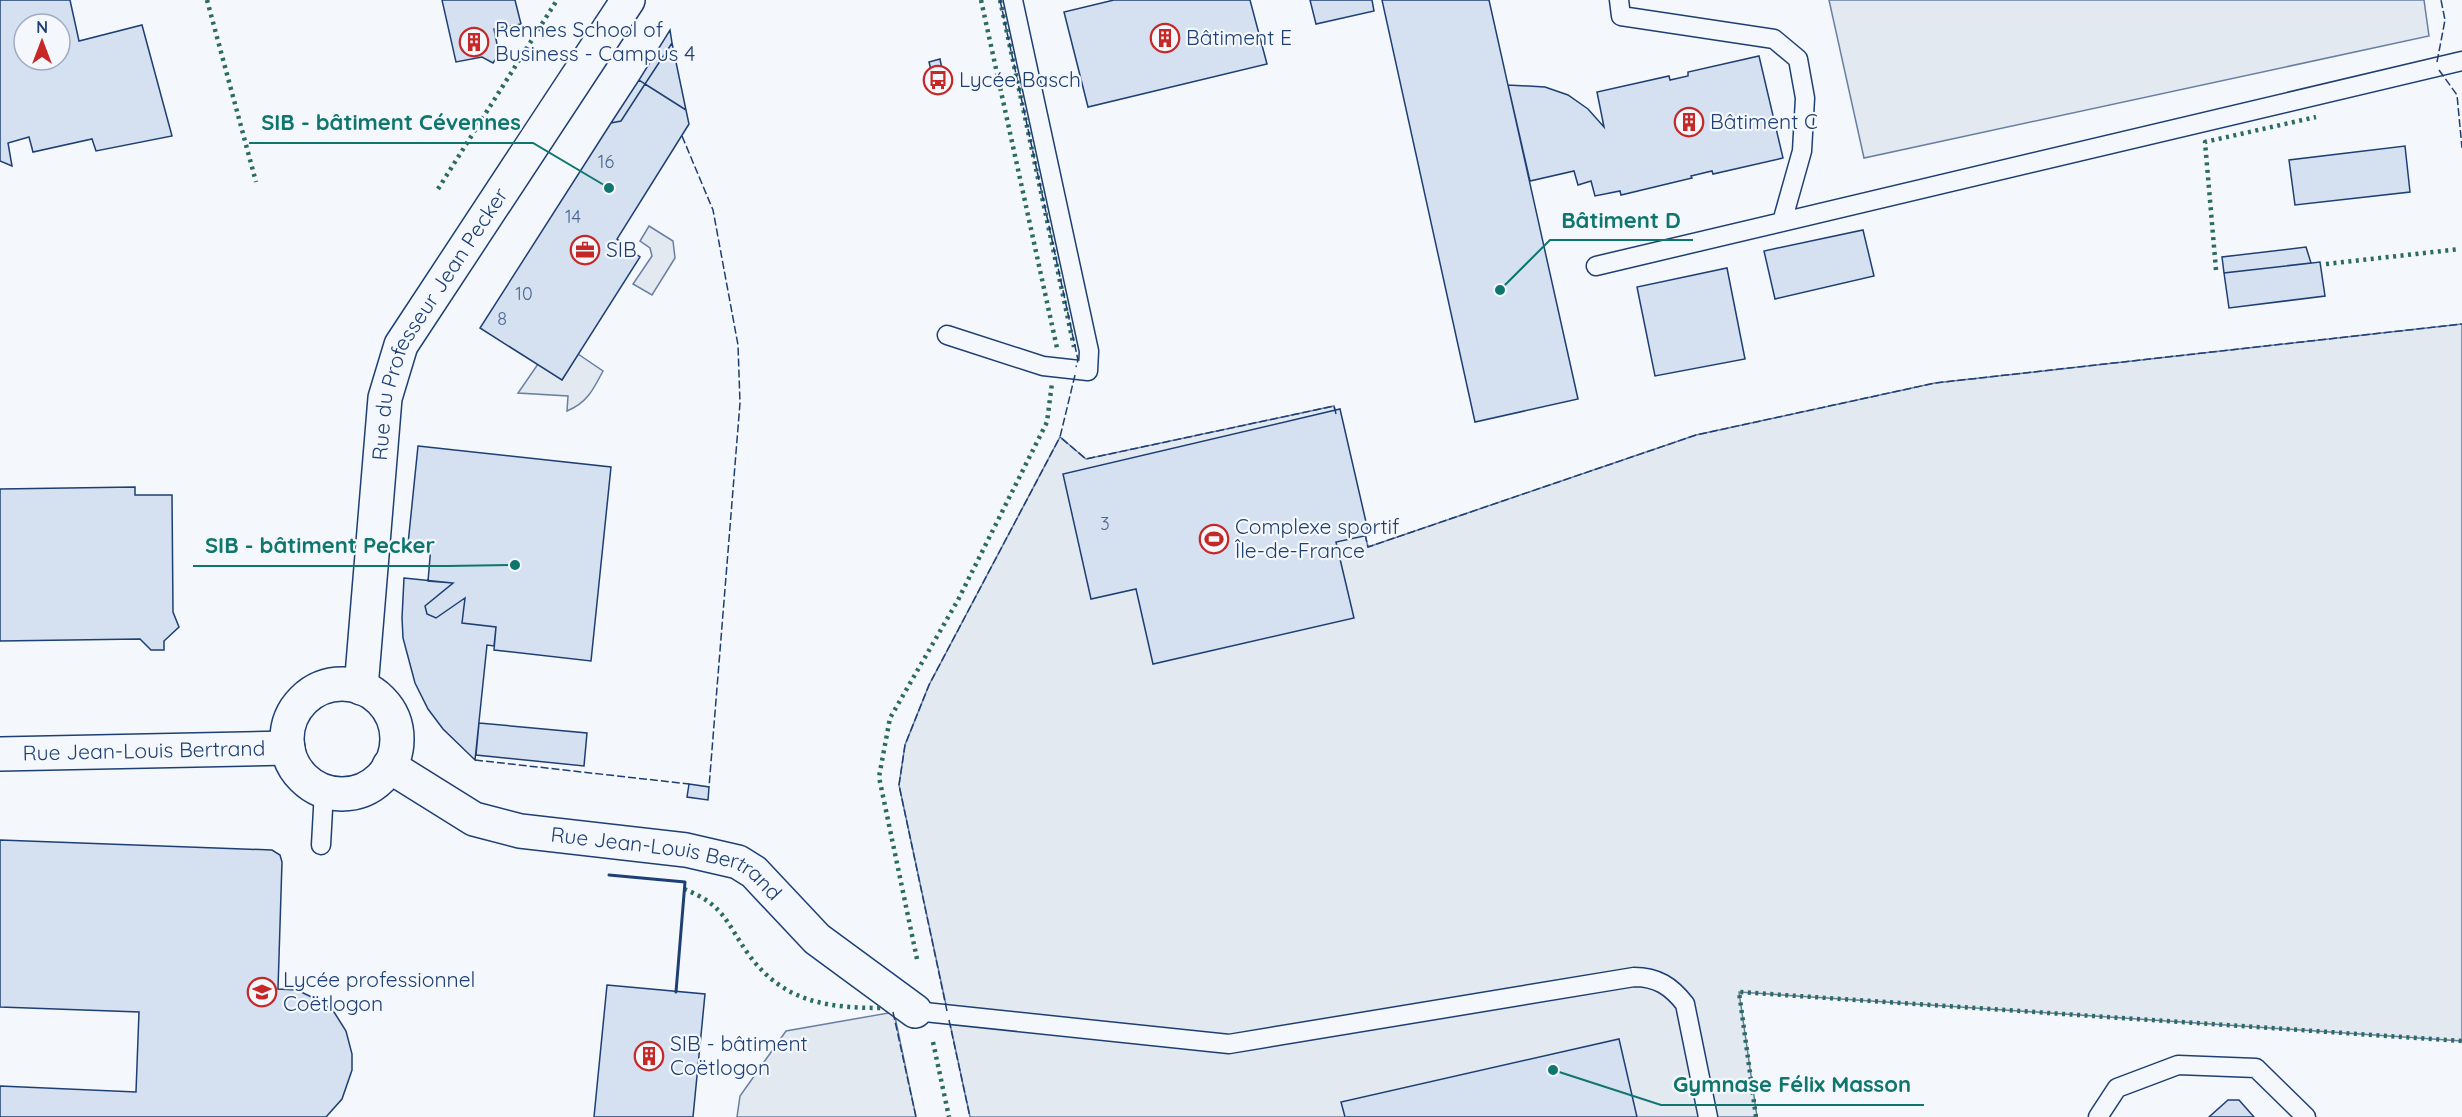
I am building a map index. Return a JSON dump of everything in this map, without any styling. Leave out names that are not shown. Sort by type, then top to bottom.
[{"type":"street","name":"Rue du Professeur Jean Pecker","points":[[361,688],[385,398],[401,345],[628,0]]},
{"type":"street","points":[[343,685],[361,688],[377,697],[389,710],[396,727],[397,746],[381,778],[367,789],[349,794],[324,791],[300,775],[291,760],[288,748],[289,724],[297,708],[309,695],[326,687],[343,685]]},
{"type":"street","name":"Rue Jean-Louis Bertrand","points":[[0,754],[288,748]]},
{"type":"street","name":"Rue Jean-Louis Bertrand","points":[[389,766],[474,819],[520,831],[686,850],[738,862],[754,872],[817,939],[915,1011]]},
{"type":"lane","points":[[947,334],[1043,366],[1088,371],[1089,351],[1013,0]]},
{"type":"lane","points":[[1619,0],[1621,16],[1774,39],[1798,60],[1805,98],[1802,151],[1782,222]]},
{"type":"lane","points":[[1596,266],[2462,61]]},
{"type":"lane","points":[[321,845],[324,791]]},
{"type":"lane","points":[[915,1011],[1229,1044],[1634,977],[1649,977],[1676,992],[1685,1004],[1708,1117]]},
{"type":"lane","points":[[2098,1117],[2117,1088],[2178,1065],[2256,1068],[2306,1117]]},
{"type":"shaded area","points":[[1829,0],[2424,0],[2429,36],[1864,158]]},
{"type":"shaded area","points":[[649,226],[673,241],[675,258],[652,295],[633,284],[652,256],[650,248],[640,241]]},
{"type":"shaded area","points":[[2462,324],[2462,1041],[1739,992],[1757,1117],[970,1117],[899,785],[905,745],[929,685],[1060,437],[1086,459],[1334,406],[1368,547],[1696,435],[1935,383]]},
{"type":"shaded area","points":[[578,354],[603,371],[585,400],[574,408],[567,411],[568,396],[518,393],[538,364],[562,380]]},
{"type":"shaded area","points":[[894,1012],[916,1117],[737,1117],[740,1096],[786,1031]]},
{"type":"building","points":[[0,0],[70,0],[79,41],[142,25],[172,136],[96,151],[92,139],[33,152],[29,137],[8,143],[12,166],[0,161]]},
{"type":"building","name":"Rennes School of Business - Campus 4","points":[[442,0],[515,0],[521,24],[494,29],[499,54],[493,63],[482,57],[456,62]]},
{"type":"building","name":"Bâtiment E","points":[[1114,0],[1250,0],[1267,64],[1088,107],[1064,12]]},
{"type":"building","points":[[1310,0],[1372,0],[1374,11],[1316,24]]},
{"type":"building","points":[[1382,0],[1489,0],[1578,399],[1475,422]]},
{"type":"building","points":[[670,30],[672,43],[645,84],[639,80]]},
{"type":"building","points":[[672,43],[686,110],[645,84]]},
{"type":"building","name":"Bâtiment C","points":[[1759,56],[1783,158],[1713,174],[1712,171],[1621,195],[1620,191],[1595,196],[1591,181],[1578,185],[1574,171],[1530,181],[1508,85],[1545,87],[1568,95],[1588,109],[1604,127],[1597,92],[1669,76],[1670,80],[1688,76],[1688,72]]},
{"type":"building","points":[[940,59],[945,84],[935,86],[929,62]]},
{"type":"building","points":[[639,80],[645,84],[621,121],[611,123]]},
{"type":"building","points":[[645,84],[686,110],[689,124],[617,239],[640,257],[562,380],[480,328],[611,123],[621,121]]},
{"type":"building","points":[[2405,146],[2410,192],[2295,205],[2289,160]]},
{"type":"building","points":[[1863,230],[1874,276],[1775,299],[1764,251]]},
{"type":"building","points":[[2306,247],[2311,263],[2224,273],[2222,257]]},
{"type":"building","points":[[2320,262],[2325,296],[2229,308],[2224,273]]},
{"type":"building","points":[[1727,268],[1745,359],[1655,376],[1637,287]]},
{"type":"building","name":"Complexe sportif Île-de-France","points":[[1340,409],[1369,535],[1336,542],[1354,618],[1153,664],[1136,589],[1091,599],[1063,474]]},
{"type":"building","points":[[418,446],[611,467],[591,661],[494,650],[496,627],[462,623],[465,598],[436,618],[427,614],[425,606],[453,583],[428,581],[431,546],[408,544]]},
{"type":"building","points":[[135,487],[135,495],[172,495],[173,612],[179,627],[164,641],[164,650],[151,650],[140,639],[0,641],[0,489]]},
{"type":"building","points":[[404,578],[453,583],[425,606],[427,614],[436,618],[465,598],[462,623],[496,627],[494,646],[487,645],[475,760],[443,729],[428,709],[415,683],[403,638]]},
{"type":"building","points":[[479,723],[587,733],[584,766],[476,755]]},
{"type":"building","points":[[689,784],[709,787],[708,800],[687,797]]},
{"type":"building","points":[[0,840],[272,850],[280,855],[282,862],[278,989],[297,990],[322,1002],[334,1012],[346,1031],[352,1054],[352,1070],[342,1099],[326,1117],[0,1117],[0,1086],[136,1092],[139,1012],[0,1007]]},
{"type":"building","name":"SIB - bâtiment Coëtlogon","points":[[607,985],[705,994],[693,1117],[594,1117]]},
{"type":"building","points":[[1619,1039],[1637,1117],[1345,1117],[1341,1102]]},
{"type":"building","points":[[2228,1100],[2239,1100],[2254,1117],[2209,1117]]},
{"type":"hedge","points":[[207,0],[256,182]]},
{"type":"hedge","points":[[438,189],[557,0]]},
{"type":"hedge","points":[[981,0],[1057,348]]},
{"type":"hedge","points":[[1000,0],[1074,347]]},
{"type":"hedge","points":[[2216,270],[2205,142],[2316,117]]},
{"type":"hedge","points":[[2326,264],[2460,249]]},
{"type":"hedge","points":[[917,959],[879,777],[890,718],[958,600],[1047,422],[1052,383]]},
{"type":"hedge","points":[[684,889],[717,908],[749,955],[777,984],[793,993],[826,1004],[883,1008]]},
{"type":"hedge","points":[[1756,1117],[1739,992],[2462,1041]]},
{"type":"hedge","points":[[933,1042],[949,1117]]},
{"type":"fence","points":[[1000,0],[1078,360],[1076,367]]},
{"type":"fence","points":[[2437,62],[2445,20],[2441,0]]},
{"type":"fence","points":[[2439,70],[2457,95],[2462,148]]},
{"type":"fence","points":[[682,136],[713,210],[738,345],[740,403],[709,787]]},
{"type":"fence","points":[[1365,534],[1368,547],[1696,435],[1935,383],[2462,324]]},
{"type":"fence","points":[[1075,375],[1060,437],[1086,459],[1334,406],[1336,414]]},
{"type":"fence","points":[[947,1011],[899,785],[905,745],[929,685],[1060,437]]},
{"type":"fence","points":[[475,760],[689,784]]},
{"type":"fence","points":[[893,1012],[916,1117]]},
{"type":"fence","points":[[949,1020],[970,1117]]},
{"type":"wall","points":[[609,875],[685,882],[676,992]]},
{"type":"place","name":"Bâtiment E","points":[[1165,38]]},
{"type":"place","name":"Rennes School of Business - Campus 4","points":[[474,42]]},
{"type":"place","name":"Lycée Basch","points":[[938,80]]},
{"type":"place","name":"Bâtiment C","points":[[1689,122]]},
{"type":"place","name":"SIB - bâtiment Cévennes","points":[[609,188]]},
{"type":"place","name":"SIB","points":[[585,250]]},
{"type":"place","name":"Bâtiment D","points":[[1500,290]]},
{"type":"place","name":"Complexe sportif Île-de-France","points":[[1214,539]]},
{"type":"place","name":"SIB - bâtiment Pecker","points":[[515,565]]},
{"type":"place","name":"Lycée professionnel Coëtlogon","points":[[262,992]]},
{"type":"place","name":"SIB - bâtiment Coëtlogon","points":[[649,1056]]},
{"type":"place","name":"Gymnase Félix Masson","points":[[1553,1070]]}]
